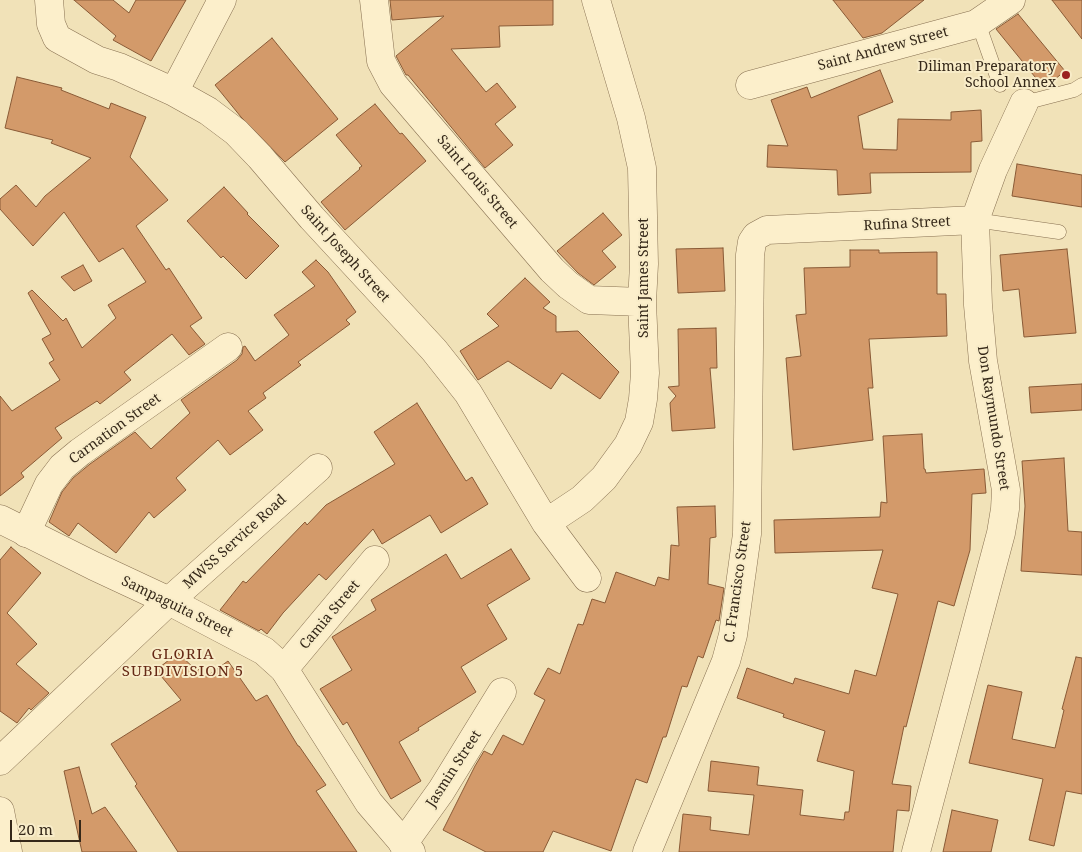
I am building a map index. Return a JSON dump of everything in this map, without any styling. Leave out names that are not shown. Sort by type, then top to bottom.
[{"type":"street","name":"Saint Joseph Street","points":[[49,0],[52,24],[57,38],[97,60],[119,67],[174,92],[208,111],[236,132],[260,156],[312,218],[434,350],[468,393],[546,523],[588,578]]},
{"type":"street","points":[[174,92],[222,0]]},
{"type":"street","name":"Saint Louis Street","points":[[374,0],[381,61],[393,84],[552,270],[568,285],[589,300],[642,302]]},
{"type":"street","name":"Saint James Street","points":[[546,523],[582,499],[604,478],[628,445],[639,422],[643,399],[645,373],[642,302],[644,264],[642,168],[631,118],[596,0]]},
{"type":"street","name":"Saint Andrew Street","points":[[750,85],[976,24],[1010,0]]},
{"type":"street","name":"Don Raymundo Street","points":[[916,852],[1001,533],[1005,509],[1006,490],[983,361],[978,305],[976,220],[993,170],[1024,103]]},
{"type":"street","name":"Rufina Street","points":[[756,236],[767,230],[976,220]]},
{"type":"street","name":"C. Francisco Street","points":[[647,852],[726,661],[733,635],[747,534],[750,255],[752,242],[756,236]]},
{"type":"street","name":"Carnation Street","points":[[26,533],[49,484],[62,467],[80,452],[228,347]]},
{"type":"street","name":"MWSS Service Road","points":[[0,761],[169,602],[318,468]]},
{"type":"street","name":"Sampaguita Street","points":[[0,519],[264,651],[284,669],[369,803],[407,848]]},
{"type":"street","name":"Camia Street","points":[[284,669],[375,560]]},
{"type":"street","name":"Jasmin Street","points":[[407,848],[502,692]]},
{"type":"street","points":[[0,812],[8,852]]},
{"type":"lane","points":[[976,24],[982,34],[1000,85]]},
{"type":"lane","points":[[1024,103],[1074,90],[1082,85]]},
{"type":"lane","name":"Rufina Street","points":[[976,220],[1060,232]]},
{"type":"building","points":[[74,0],[113,0],[129,13],[136,0],[186,0],[151,61],[113,40],[116,36]]},
{"type":"building","points":[[390,0],[553,0],[553,25],[499,26],[500,47],[451,49],[486,92],[497,83],[516,107],[495,124],[513,145],[485,168],[408,75],[406,75],[396,56],[444,16],[392,20]]},
{"type":"building","points":[[833,0],[924,0],[882,33],[863,38]]},
{"type":"building","points":[[1052,0],[1082,0],[1082,39]]},
{"type":"building","points":[[1018,14],[1065,71],[1044,88],[996,29]]},
{"type":"building","points":[[272,38],[338,119],[285,162],[241,117],[215,85]]},
{"type":"building","points":[[880,70],[893,102],[858,116],[863,149],[897,150],[898,119],[951,120],[951,112],[981,110],[982,141],[971,142],[971,172],[870,173],[871,193],[838,195],[837,170],[767,167],[768,145],[788,146],[771,100],[807,87],[811,98]]},
{"type":"building","points":[[17,77],[62,88],[61,90],[109,109],[111,103],[146,117],[130,157],[168,200],[136,226],[166,270],[169,268],[202,318],[190,326],[205,344],[189,355],[172,334],[124,372],[131,380],[100,404],[97,401],[55,428],[62,438],[21,473],[24,477],[0,496],[0,396],[12,411],[60,380],[49,363],[54,360],[42,339],[51,334],[28,293],[32,290],[63,321],[66,318],[82,348],[116,318],[108,305],[146,282],[123,248],[99,262],[64,212],[33,246],[0,209],[0,199],[16,185],[36,207],[45,196],[91,158],[51,143],[53,140],[5,128]]},
{"type":"building","points":[[375,104],[426,161],[345,230],[321,202],[362,166],[336,135]]},
{"type":"building","points":[[1017,164],[1082,175],[1082,207],[1012,196]]},
{"type":"building","points":[[224,187],[247,214],[279,246],[246,279],[223,256],[221,258],[187,221]]},
{"type":"building","points":[[603,213],[622,235],[602,251],[616,267],[594,285],[578,273],[557,251]]},
{"type":"building","points":[[723,248],[725,291],[678,293],[676,249]]},
{"type":"building","points":[[1067,249],[1076,333],[1024,337],[1019,289],[1003,291],[1000,255]]},
{"type":"building","points":[[850,250],[879,250],[879,253],[937,252],[937,294],[946,294],[947,336],[869,339],[873,388],[868,388],[873,440],[793,450],[786,358],[801,356],[796,315],[806,314],[804,268],[850,267]]},
{"type":"building","points":[[316,260],[328,272],[356,312],[346,320],[350,324],[298,362],[301,365],[263,393],[266,398],[248,411],[263,430],[230,455],[218,440],[176,478],[186,490],[154,518],[149,512],[116,553],[78,523],[69,536],[49,522],[62,492],[73,478],[90,464],[135,432],[151,449],[190,413],[181,400],[237,360],[242,354],[243,347],[245,346],[255,361],[289,335],[274,315],[315,286],[302,272]]},
{"type":"building","points":[[83,265],[92,281],[74,291],[61,277]]},
{"type":"building","points":[[525,278],[550,302],[543,308],[556,316],[556,332],[578,331],[619,372],[600,399],[562,373],[551,389],[508,361],[478,380],[460,351],[499,326],[487,314]]},
{"type":"building","points":[[716,328],[717,368],[710,368],[715,428],[672,431],[670,403],[676,396],[668,387],[679,386],[678,329]]},
{"type":"building","points":[[1082,384],[1082,410],[1031,413],[1029,387]]},
{"type":"building","points":[[417,403],[466,481],[472,477],[488,504],[441,533],[430,515],[382,544],[373,529],[326,580],[319,574],[283,613],[267,634],[261,629],[259,631],[220,610],[243,581],[246,583],[305,522],[307,525],[326,505],[395,464],[374,432]]},
{"type":"building","points":[[922,434],[924,469],[926,473],[984,469],[986,493],[972,494],[970,550],[954,606],[938,601],[906,727],[904,726],[892,784],[911,786],[909,811],[897,810],[893,852],[679,852],[683,814],[711,817],[710,830],[749,835],[754,795],[708,791],[711,761],[759,767],[757,785],[803,790],[800,815],[844,820],[845,812],[849,812],[854,771],[817,761],[825,731],[783,717],[784,714],[737,698],[747,668],[793,684],[795,678],[849,694],[855,670],[876,676],[898,594],[872,588],[883,550],[775,553],[774,520],[880,517],[881,502],[887,503],[883,436]]},
{"type":"building","points":[[1064,458],[1068,531],[1082,532],[1082,575],[1021,571],[1025,506],[1022,461]]},
{"type":"building","points":[[715,506],[716,537],[710,538],[708,584],[724,588],[719,621],[716,620],[703,658],[698,656],[687,687],[682,686],[666,737],[663,737],[647,783],[636,779],[611,851],[553,831],[543,852],[486,852],[443,830],[484,751],[492,755],[503,735],[523,745],[545,700],[534,694],[548,668],[560,674],[578,624],[583,625],[592,599],[605,603],[616,572],[655,586],[658,577],[669,580],[671,545],[679,546],[677,507]]},
{"type":"building","points":[[11,547],[41,573],[7,613],[37,644],[16,664],[49,693],[31,710],[29,708],[17,723],[0,711],[0,560]]},
{"type":"building","points":[[511,549],[530,579],[487,605],[507,639],[461,667],[476,692],[399,742],[421,781],[391,799],[347,722],[343,725],[320,689],[352,670],[332,637],[376,610],[371,600],[446,554],[461,579]]},
{"type":"building","points":[[178,653],[197,671],[200,668],[206,677],[228,661],[256,701],[267,695],[298,746],[326,785],[316,791],[357,852],[178,852],[135,786],[137,784],[111,744],[181,700],[156,670]]},
{"type":"building","points":[[1076,657],[1082,658],[1082,794],[1066,791],[1054,846],[1029,840],[1043,779],[969,763],[988,685],[1022,692],[1012,739],[1055,748],[1064,710],[1062,709]]},
{"type":"building","points":[[79,767],[92,814],[105,807],[137,852],[82,852],[64,771]]},
{"type":"building","points":[[952,810],[998,820],[991,852],[943,852]]},
{"type":"place","name":"Diliman Preparatory School Annex","points":[[1066,75]]},
{"type":"district","name":"GLORIA SUBDIVISION 5","points":[[183,664]]}]
